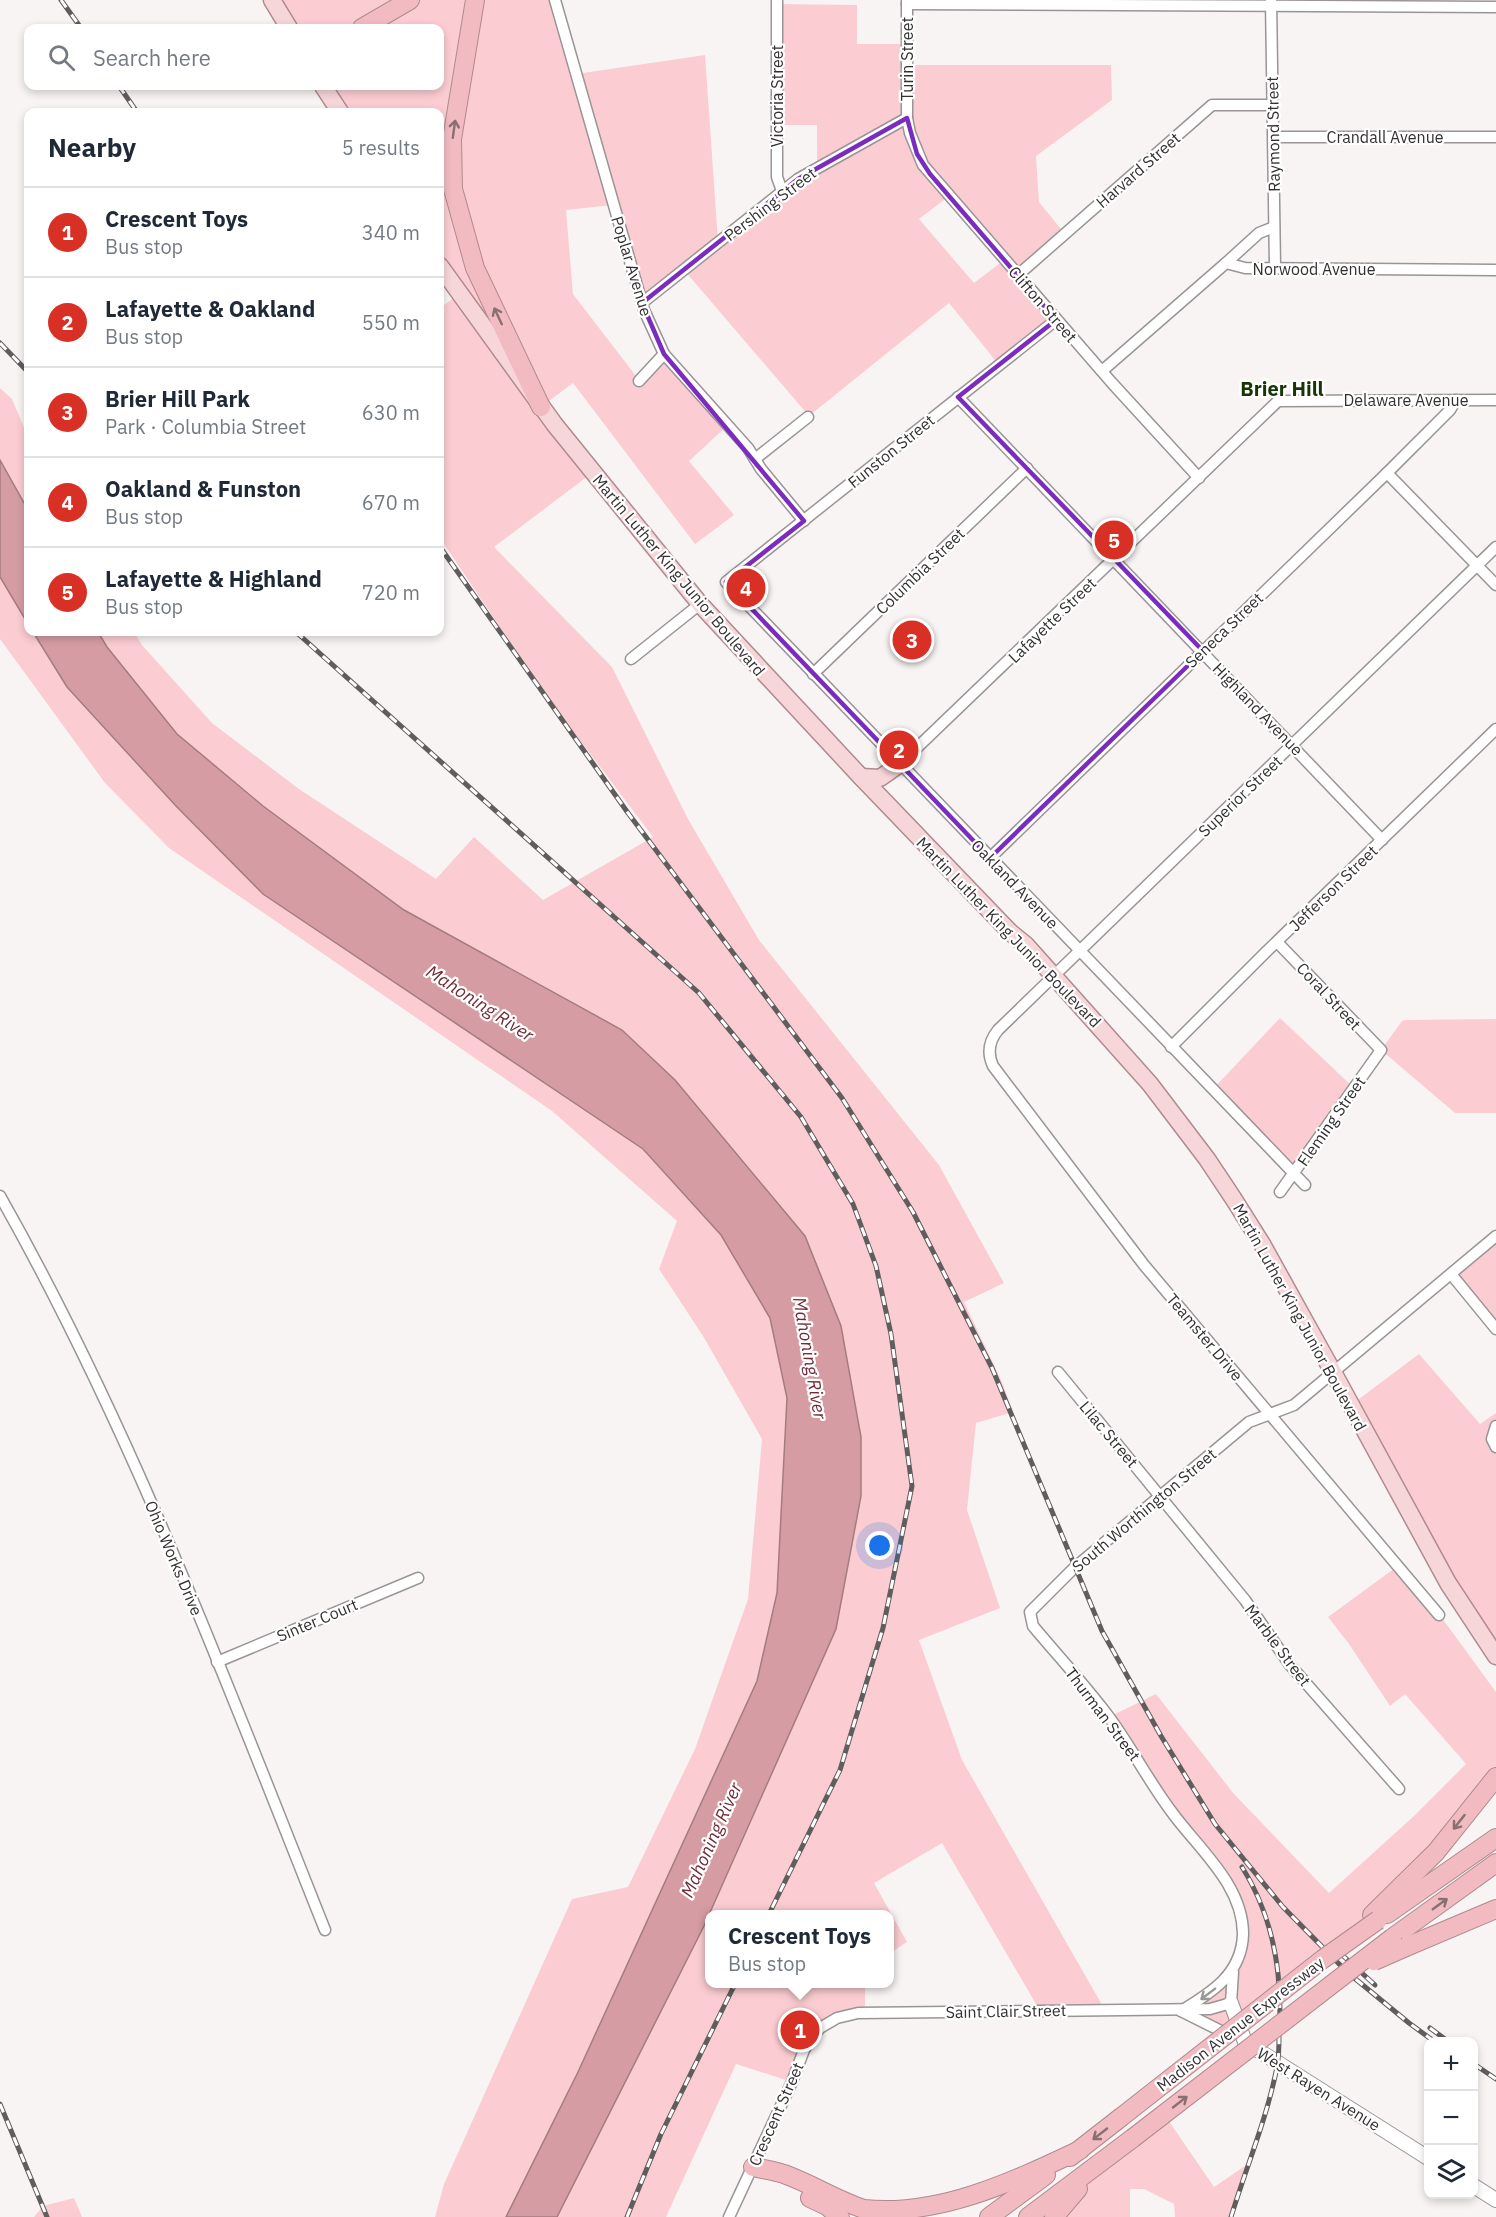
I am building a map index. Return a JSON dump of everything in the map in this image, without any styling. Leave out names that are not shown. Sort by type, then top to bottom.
[{"type":"highway","points":[[370,24],[410,0]]},
{"type":"highway","points":[[475,0],[452,139],[451,171],[454,197],[475,268],[541,407]]},
{"type":"highway","points":[[1375,1917],[1436,1852],[1496,1778]]},
{"type":"highway","name":"Madison Avenue Expressway","points":[[989,2217],[1080,2150],[1375,1917],[1496,1838]]},
{"type":"highway","points":[[1399,1943],[1496,1863]]},
{"type":"highway","points":[[1399,1943],[1496,1909]]},
{"type":"highway","name":"Madison Avenue Expressway","points":[[1028,2217],[1347,1972],[1399,1943]]},
{"type":"highway","points":[[753,2167],[785,2175],[847,2203],[866,2209],[913,2214],[946,2209],[983,2196],[1080,2150]]},
{"type":"highway","points":[[1054,2217],[1105,2159]]},
{"type":"highway","points":[[753,2167],[781,2184],[826,2206],[840,2217]]},
{"type":"main road","points":[[272,0],[286,24]]},
{"type":"main road","points":[[326,90],[337,108]]},
{"type":"main road","name":"Martin Luther King Junior Boulevard","points":[[444,272],[541,407],[598,481],[700,604],[861,777],[1010,932],[1026,945],[1129,1059],[1207,1160],[1262,1244],[1448,1583],[1496,1656]]},
{"type":"main road","points":[[861,777],[880,778],[900,764]]},
{"type":"street","name":"Poplar Avenue","points":[[555,0],[642,303],[664,354],[748,448],[804,521]]},
{"type":"street","name":"Victoria Street","points":[[777,0],[777,177],[782,191]]},
{"type":"street","points":[[907,2],[1271,3],[1496,7]]},
{"type":"street","name":"Turin Street","points":[[907,2],[907,118]]},
{"type":"street","name":"Raymond Street","points":[[1271,3],[1275,268]]},
{"type":"street","name":"Harvard Street","points":[[1018,275],[1212,105],[1273,105]]},
{"type":"street","name":"Pershing Street","points":[[642,303],[798,179],[907,118]]},
{"type":"street","name":"Clifton Street","points":[[907,118],[923,165],[1056,320],[1199,478]]},
{"type":"street","name":"Crandall Avenue","points":[[1274,137],[1496,137]]},
{"type":"street","points":[[1102,371],[1259,233],[1274,227]]},
{"type":"street","name":"Norwood Avenue","points":[[1226,263],[1245,268],[1496,270]]},
{"type":"street","name":"Funston Street","points":[[726,582],[1056,320]]},
{"type":"street","points":[[639,381],[664,354]]},
{"type":"street","name":"Highland Avenue","points":[[958,397],[1382,840]]},
{"type":"street","name":"Lafayette Street","points":[[900,764],[1281,400]]},
{"type":"street","name":"Delaware Avenue","points":[[1281,400],[1496,400]]},
{"type":"street","name":"Seneca Street","points":[[990,858],[1388,473],[1450,410],[1456,400]]},
{"type":"street","points":[[755,459],[808,417]]},
{"type":"street","name":"Columbia Street","points":[[813,674],[1027,468]]},
{"type":"street","points":[[1388,473],[1496,585]]},
{"type":"street","name":"Superior Street","points":[[989,1048],[990,1041],[998,1030],[1496,547]]},
{"type":"street","name":"Oakland Avenue","points":[[726,582],[1305,1185]]},
{"type":"street","points":[[632,659],[700,604]]},
{"type":"street","name":"Jefferson Street","points":[[1171,1047],[1496,729]]},
{"type":"street","name":"Coral Street","points":[[1277,942],[1381,1050]]},
{"type":"street","name":"Teamster Drive","points":[[989,1048],[993,1066],[1162,1288],[1439,1615]]},
{"type":"street","name":"Fleming Street","points":[[1280,1192],[1381,1050]]},
{"type":"street","name":"Ohio Works Drive","points":[[0,1196],[87,1362],[150,1500],[325,1930]]},
{"type":"street","name":"South Worthington Street","points":[[1030,1618],[1030,1612],[1034,1606],[1074,1569],[1249,1422],[1294,1405],[1496,1236]]},
{"type":"street","points":[[1451,1274],[1496,1329]]},
{"type":"street","name":"Lilac Street","points":[[1058,1372],[1161,1496]]},
{"type":"street","points":[[1496,1426],[1492,1433],[1496,1447]]},
{"type":"street","name":"Marble Street","points":[[1161,1496],[1245,1600],[1290,1665],[1399,1790]]},
{"type":"street","name":"Sinter Court","points":[[217,1662],[418,1578]]},
{"type":"street","name":"Thurman Street","points":[[1030,1618],[1033,1626],[1109,1717],[1172,1814],[1223,1877],[1237,1901],[1243,1936],[1233,1972]]},
{"type":"street","points":[[1231,2003],[1233,1972]]},
{"type":"street","points":[[1181,2011],[1205,1997],[1233,1972]]},
{"type":"street","name":"Saint Clair Street","points":[[832,2020],[858,2013],[1181,2011],[1210,2009],[1231,2003]]},
{"type":"street","name":"West Rayen Avenue","points":[[1231,2003],[1245,2042],[1424,2155]]},
{"type":"street","name":"Saint Clair Street","points":[[1181,2011],[1245,2042]]},
{"type":"street","name":"Crescent Street","points":[[729,2217],[804,2050],[820,2028],[832,2020]]},
{"type":"street","points":[[1478,2189],[1496,2200]]},
{"type":"highlighted area","points":[[907,118],[917,154],[930,174],[1056,320],[958,397],[1203,651],[990,858],[726,582],[804,521],[664,354],[642,303],[798,179]]},
{"type":"shaded area","points":[[272,0],[470,0],[457,162],[481,0],[555,0],[576,74],[705,55],[718,241],[817,168],[817,125],[777,125],[777,4],[857,5],[857,44],[907,44],[907,65],[1111,65],[1112,100],[1036,156],[1039,202],[1065,234],[1018,275],[1056,320],[999,365],[949,303],[809,416],[684,270],[642,303],[613,205],[566,210],[573,294],[639,380],[664,354],[728,425],[689,461],[734,515],[695,544],[573,383],[541,407],[592,473],[494,547],[612,667],[688,819],[759,940],[939,1165],[1004,1283],[964,1302],[1002,1382],[1013,1412],[976,1423],[967,1510],[1000,1608],[919,1640],[962,1760],[1105,2010],[1040,2011],[942,1843],[874,1883],[889,1910],[711,1910],[836,1629],[861,1496],[805,1236],[675,1080],[622,1030],[404,910],[263,806],[177,734],[100,636],[136,636],[212,723],[299,789],[436,879],[474,837],[543,900],[653,837],[542,690],[444,544],[444,305],[459,294],[444,272],[444,108],[337,108],[326,90],[444,90],[444,24],[287,24]],"holes":[[[949,196],[1004,260],[974,283],[919,219]]]},
{"type":"shaded area","points":[[0,388],[12,399],[24,428],[24,503],[0,460]]},
{"type":"shaded area","points":[[0,577],[24,617],[24,636],[35,636],[67,687],[176,806],[263,894],[643,1149],[721,1235],[770,1318],[787,1398],[777,1593],[757,1681],[578,2072],[506,2217],[435,2217],[444,2184],[572,1899],[628,1887],[695,1749],[748,1599],[762,1439],[703,1336],[659,1269],[677,1221],[552,1111],[169,848],[105,783],[0,639]]},
{"type":"shaded area","points":[[1280,1018],[1354,1088],[1294,1174],[1213,1089]]},
{"type":"shaded area","points":[[1496,1019],[1496,1113],[1455,1113],[1381,1050],[1405,1020]]},
{"type":"shaded area","points":[[1496,1236],[1496,1329],[1451,1274]]},
{"type":"shaded area","points":[[1419,1354],[1480,1424],[1496,1413],[1496,1656],[1351,1405]]},
{"type":"shaded area","points":[[1399,1565],[1428,1599],[1496,1692],[1496,1777],[1404,1886],[1238,2025],[1245,2042],[1181,2011],[1205,1997],[1241,1949],[1237,1901],[1109,1717],[1156,1694],[1234,1794],[1329,1893],[1414,1816],[1466,1764],[1405,1694],[1390,1706],[1328,1617]]},
{"type":"shaded area","points":[[894,1919],[907,1942],[894,1950]]},
{"type":"shaded area","points":[[705,1924],[705,1988],[865,1988],[865,2013],[820,2028],[792,2082],[736,2064],[666,2217],[557,2217]]},
{"type":"shaded area","points":[[1164,2114],[1214,2187],[1248,2164],[1231,2217],[1175,2217],[1174,2204],[1144,2189],[1130,2189],[1130,2217],[1054,2217],[1105,2159]]},
{"type":"shaded area","points":[[74,2198],[82,2217],[34,2217],[43,2206]]},
{"type":"water","points":[[0,460],[24,503],[24,617],[0,577]]},
{"type":"water","name":"Mahoning River","points":[[35,636],[100,636],[177,734],[263,806],[404,910],[622,1030],[675,1080],[805,1236],[841,1326],[861,1437],[861,1496],[836,1629],[711,1910],[705,1910],[704,1926],[557,2217],[506,2217],[578,2072],[757,1681],[777,1593],[787,1398],[770,1318],[721,1235],[643,1149],[263,894],[176,806],[67,687]]},
{"type":"railway","points":[[61,0],[78,24]]},
{"type":"railway","points":[[122,90],[134,108]]},
{"type":"railway","points":[[0,343],[24,368]]},
{"type":"railway","points":[[444,553],[628,813],[842,1098],[913,1212],[992,1368],[1102,1631],[1161,1736],[1215,1824],[1283,1907],[1347,1972],[1428,2037]]},
{"type":"railway","points":[[300,636],[699,993],[801,1117],[853,1204],[876,1266],[891,1334],[912,1486],[883,1628],[840,1770],[771,1910]]},
{"type":"railway","points":[[1231,2217],[1268,2105],[1279,2047],[1279,1991],[1274,1948],[1262,1906],[1242,1867]]},
{"type":"railway","points":[[1340,1953],[1375,1985]]},
{"type":"railway","points":[[627,2217],[661,2134],[733,1988]]},
{"type":"railway","points":[[1430,2028],[1442,2037]]},
{"type":"railway","points":[[1478,2067],[1496,2079]]},
{"type":"railway","points":[[0,2104],[47,2217]]},
{"type":"place","name":"Lafayette & Highland","points":[[1114,540]]},
{"type":"place","name":"Oakland & Funston","points":[[746,588]]},
{"type":"place","name":"Brier Hill Park","points":[[912,640]]},
{"type":"place","name":"Lafayette & Oakland","points":[[899,750]]},
{"type":"place","name":"Crescent Toys","points":[[800,2030]]},
{"type":"district","name":"Brier Hill","points":[[1282,388]]}]
